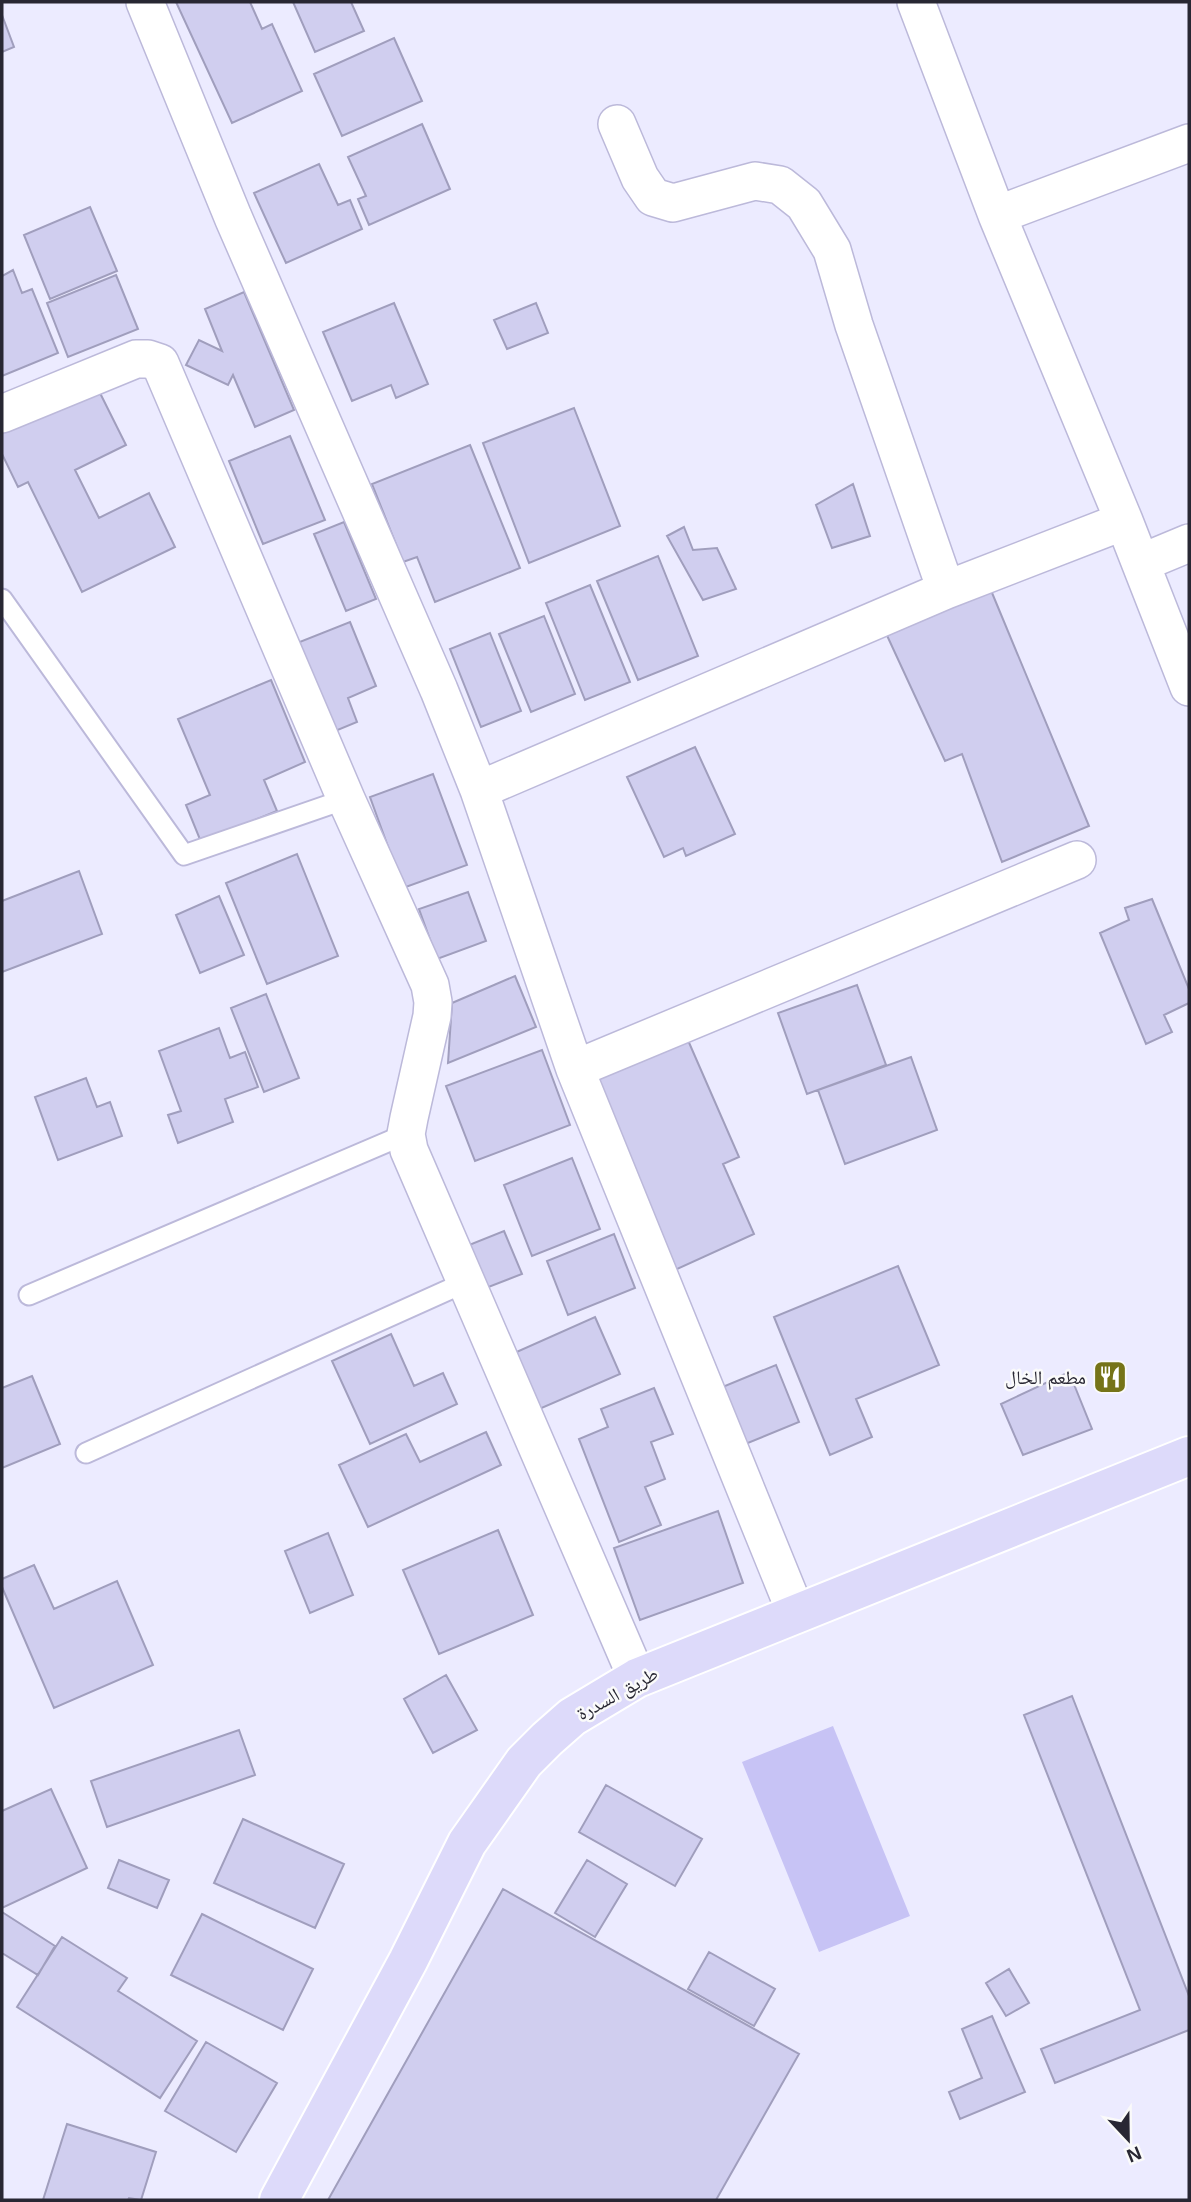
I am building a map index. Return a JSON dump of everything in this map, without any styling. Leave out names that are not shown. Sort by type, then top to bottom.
[{"type":"main road","name":"طريق السدرة","points":[[279,2200],[408,1961],[467,1843],[524,1762],[572,1717],[637,1678],[1189,1456]]},
{"type":"street","points":[[145,2],[233,217],[439,690],[479,790],[575,1069],[796,1613]]},
{"type":"street","points":[[916,2],[998,215],[1125,521],[1189,687]]},
{"type":"street","points":[[617,124],[640,178],[653,197],[673,203],[755,181],[780,186],[804,204],[832,250],[854,325],[946,590]]},
{"type":"street","points":[[998,215],[1189,143]]},
{"type":"street","points":[[2,414],[136,359],[160,363],[346,799],[430,985],[432,1016],[406,1134],[409,1150],[637,1678]]},
{"type":"street","points":[[479,790],[946,590],[1125,521]]},
{"type":"street","points":[[1141,563],[1189,543]]},
{"type":"street","points":[[575,1069],[1077,860]]},
{"type":"lane","points":[[2,599],[184,855],[346,799]]},
{"type":"lane","points":[[29,1295],[406,1134]]},
{"type":"lane","points":[[86,1453],[466,1282]]},
{"type":"shaded area","points":[[833,1726],[910,1916],[819,1952],[742,1762]]},
{"type":"building","points":[[176,2],[250,2],[262,29],[272,24],[302,91],[232,123]]},
{"type":"building","points":[[293,2],[351,2],[364,31],[315,52]]},
{"type":"building","points":[[2,15],[14,47],[2,52]]},
{"type":"building","points":[[394,38],[422,101],[342,136],[314,74]]},
{"type":"building","points":[[422,124],[450,189],[369,225],[358,199],[366,196],[348,157]]},
{"type":"building","points":[[319,164],[338,205],[350,200],[362,229],[286,263],[254,193]]},
{"type":"building","points":[[90,207],[117,271],[50,299],[24,235]]},
{"type":"building","points":[[13,270],[22,293],[32,289],[58,353],[2,376],[2,276]]},
{"type":"building","points":[[116,275],[138,329],[68,357],[47,303]]},
{"type":"building","points":[[244,292],[294,410],[255,427],[233,375],[228,385],[186,365],[199,340],[222,351],[205,309]]},
{"type":"building","points":[[394,303],[428,384],[396,398],[391,385],[352,401],[323,332]]},
{"type":"building","points":[[536,303],[548,333],[507,349],[494,320]]},
{"type":"building","points":[[96,385],[126,445],[75,470],[99,518],[149,493],[175,547],[82,592],[28,482],[18,487],[2,454],[2,432]]},
{"type":"building","points":[[574,408],[620,526],[529,563],[483,443]]},
{"type":"building","points":[[290,436],[325,520],[263,544],[229,461]]},
{"type":"building","points":[[470,445],[520,568],[435,602],[417,557],[403,562],[372,484]]},
{"type":"building","points":[[853,484],[870,536],[832,548],[816,505]]},
{"type":"building","points":[[344,522],[376,599],[346,611],[314,534]]},
{"type":"building","points":[[684,527],[693,550],[717,548],[736,589],[703,600],[667,536]]},
{"type":"building","points":[[658,556],[698,656],[638,680],[597,581]]},
{"type":"building","points":[[590,585],[630,682],[585,700],[546,603]]},
{"type":"building","points":[[990,588],[1089,826],[1002,862],[962,754],[945,761],[884,629]]},
{"type":"building","points":[[544,616],[575,694],[531,712],[499,634]]},
{"type":"building","points":[[350,622],[376,686],[348,698],[357,722],[328,734],[292,645]]},
{"type":"building","points":[[490,633],[521,711],[481,727],[450,649]]},
{"type":"building","points":[[271,680],[305,762],[264,780],[277,811],[201,842],[186,805],[210,795],[178,719]]},
{"type":"building","points":[[695,747],[735,834],[686,856],[683,848],[664,857],[627,777]]},
{"type":"building","points":[[433,774],[467,865],[403,888],[370,797]]},
{"type":"building","points":[[297,854],[338,956],[267,984],[226,883]]},
{"type":"building","points":[[79,871],[102,934],[2,972],[2,901]]},
{"type":"building","points":[[468,892],[486,941],[437,959],[419,909]]},
{"type":"building","points":[[219,896],[244,955],[200,973],[176,915]]},
{"type":"building","points":[[1152,899],[1189,989],[1189,1003],[1164,1015],[1172,1032],[1146,1044],[1100,933],[1129,920],[1125,908]]},
{"type":"building","points":[[515,976],[536,1027],[448,1063],[452,1003]]},
{"type":"building","points":[[857,985],[886,1065],[807,1094],[778,1013]]},
{"type":"building","points":[[266,994],[299,1078],[264,1092],[231,1008]]},
{"type":"building","points":[[219,1028],[230,1058],[245,1052],[258,1087],[225,1099],[233,1122],[178,1143],[168,1115],[181,1111],[159,1051]]},
{"type":"building","points":[[687,1038],[739,1157],[723,1164],[754,1234],[675,1270],[592,1080]]},
{"type":"building","points":[[542,1050],[570,1125],[475,1161],[446,1086]]},
{"type":"building","points":[[911,1057],[937,1130],[845,1164],[818,1090]]},
{"type":"building","points":[[86,1078],[97,1107],[110,1102],[122,1136],[58,1160],[35,1097]]},
{"type":"building","points":[[572,1158],[600,1229],[532,1256],[504,1185]]},
{"type":"building","points":[[504,1231],[522,1274],[486,1288],[469,1245]]},
{"type":"building","points":[[614,1234],[635,1288],[568,1315],[547,1261]]},
{"type":"building","points":[[898,1266],[939,1365],[856,1399],[872,1437],[830,1455],[774,1317]]},
{"type":"building","points":[[595,1317],[620,1374],[537,1410],[512,1354]]},
{"type":"building","points":[[391,1334],[414,1386],[443,1373],[457,1404],[370,1444],[332,1361]]},
{"type":"building","points":[[776,1365],[799,1422],[743,1445],[720,1388]]},
{"type":"building","points":[[1069,1372],[1092,1429],[1023,1455],[1001,1404]]},
{"type":"building","points":[[32,1376],[60,1444],[2,1468],[2,1388]]},
{"type":"building","points":[[654,1388],[673,1434],[651,1442],[665,1479],[645,1487],[661,1525],[619,1542],[579,1439],[608,1427],[601,1409]]},
{"type":"building","points":[[486,1432],[501,1465],[368,1527],[339,1465],[406,1434],[420,1462]]},
{"type":"building","points":[[718,1511],[743,1583],[640,1620],[614,1548]]},
{"type":"building","points":[[498,1530],[533,1615],[439,1654],[403,1570]]},
{"type":"building","points":[[328,1533],[353,1595],[310,1613],[285,1551]]},
{"type":"building","points":[[34,1565],[54,1609],[117,1581],[153,1665],[54,1708],[2,1587],[2,1579]]},
{"type":"building","points":[[446,1675],[477,1730],[433,1753],[404,1699]]},
{"type":"building","points":[[1072,1696],[1189,1996],[1189,2030],[1055,2083],[1041,2049],[1140,2010],[1024,1715]]},
{"type":"building","points":[[239,1730],[255,1775],[107,1827],[91,1781]]},
{"type":"building","points":[[606,1785],[702,1839],[675,1886],[579,1832]]},
{"type":"building","points":[[51,1789],[87,1868],[2,1908],[2,1811]]},
{"type":"building","points":[[243,1819],[344,1864],[315,1928],[214,1883]]},
{"type":"building","points":[[119,1860],[169,1880],[157,1908],[108,1888]]},
{"type":"building","points":[[587,1860],[627,1884],[595,1937],[555,1913]]},
{"type":"building","points":[[503,1889],[799,2054],[716,2200],[328,2200]]},
{"type":"building","points":[[2,1912],[55,1946],[38,1975],[2,1953]]},
{"type":"building","points":[[202,1914],[313,1969],[283,2030],[171,1975]]},
{"type":"building","points":[[62,1937],[127,1978],[118,1991],[197,2041],[160,2098],[17,2007]]},
{"type":"building","points":[[709,1952],[775,1989],[754,2026],[688,1989]]},
{"type":"building","points":[[1009,1969],[1029,2003],[1006,2016],[986,1983]]},
{"type":"building","points":[[992,2016],[1025,2092],[960,2119],[949,2092],[982,2078],[962,2029]]},
{"type":"building","points":[[206,2042],[277,2083],[236,2152],[165,2111]]},
{"type":"building","points":[[67,2124],[156,2152],[141,2200],[43,2200]]},
{"type":"place","name":"مطعم الخال","points":[[1110,1377]]}]
